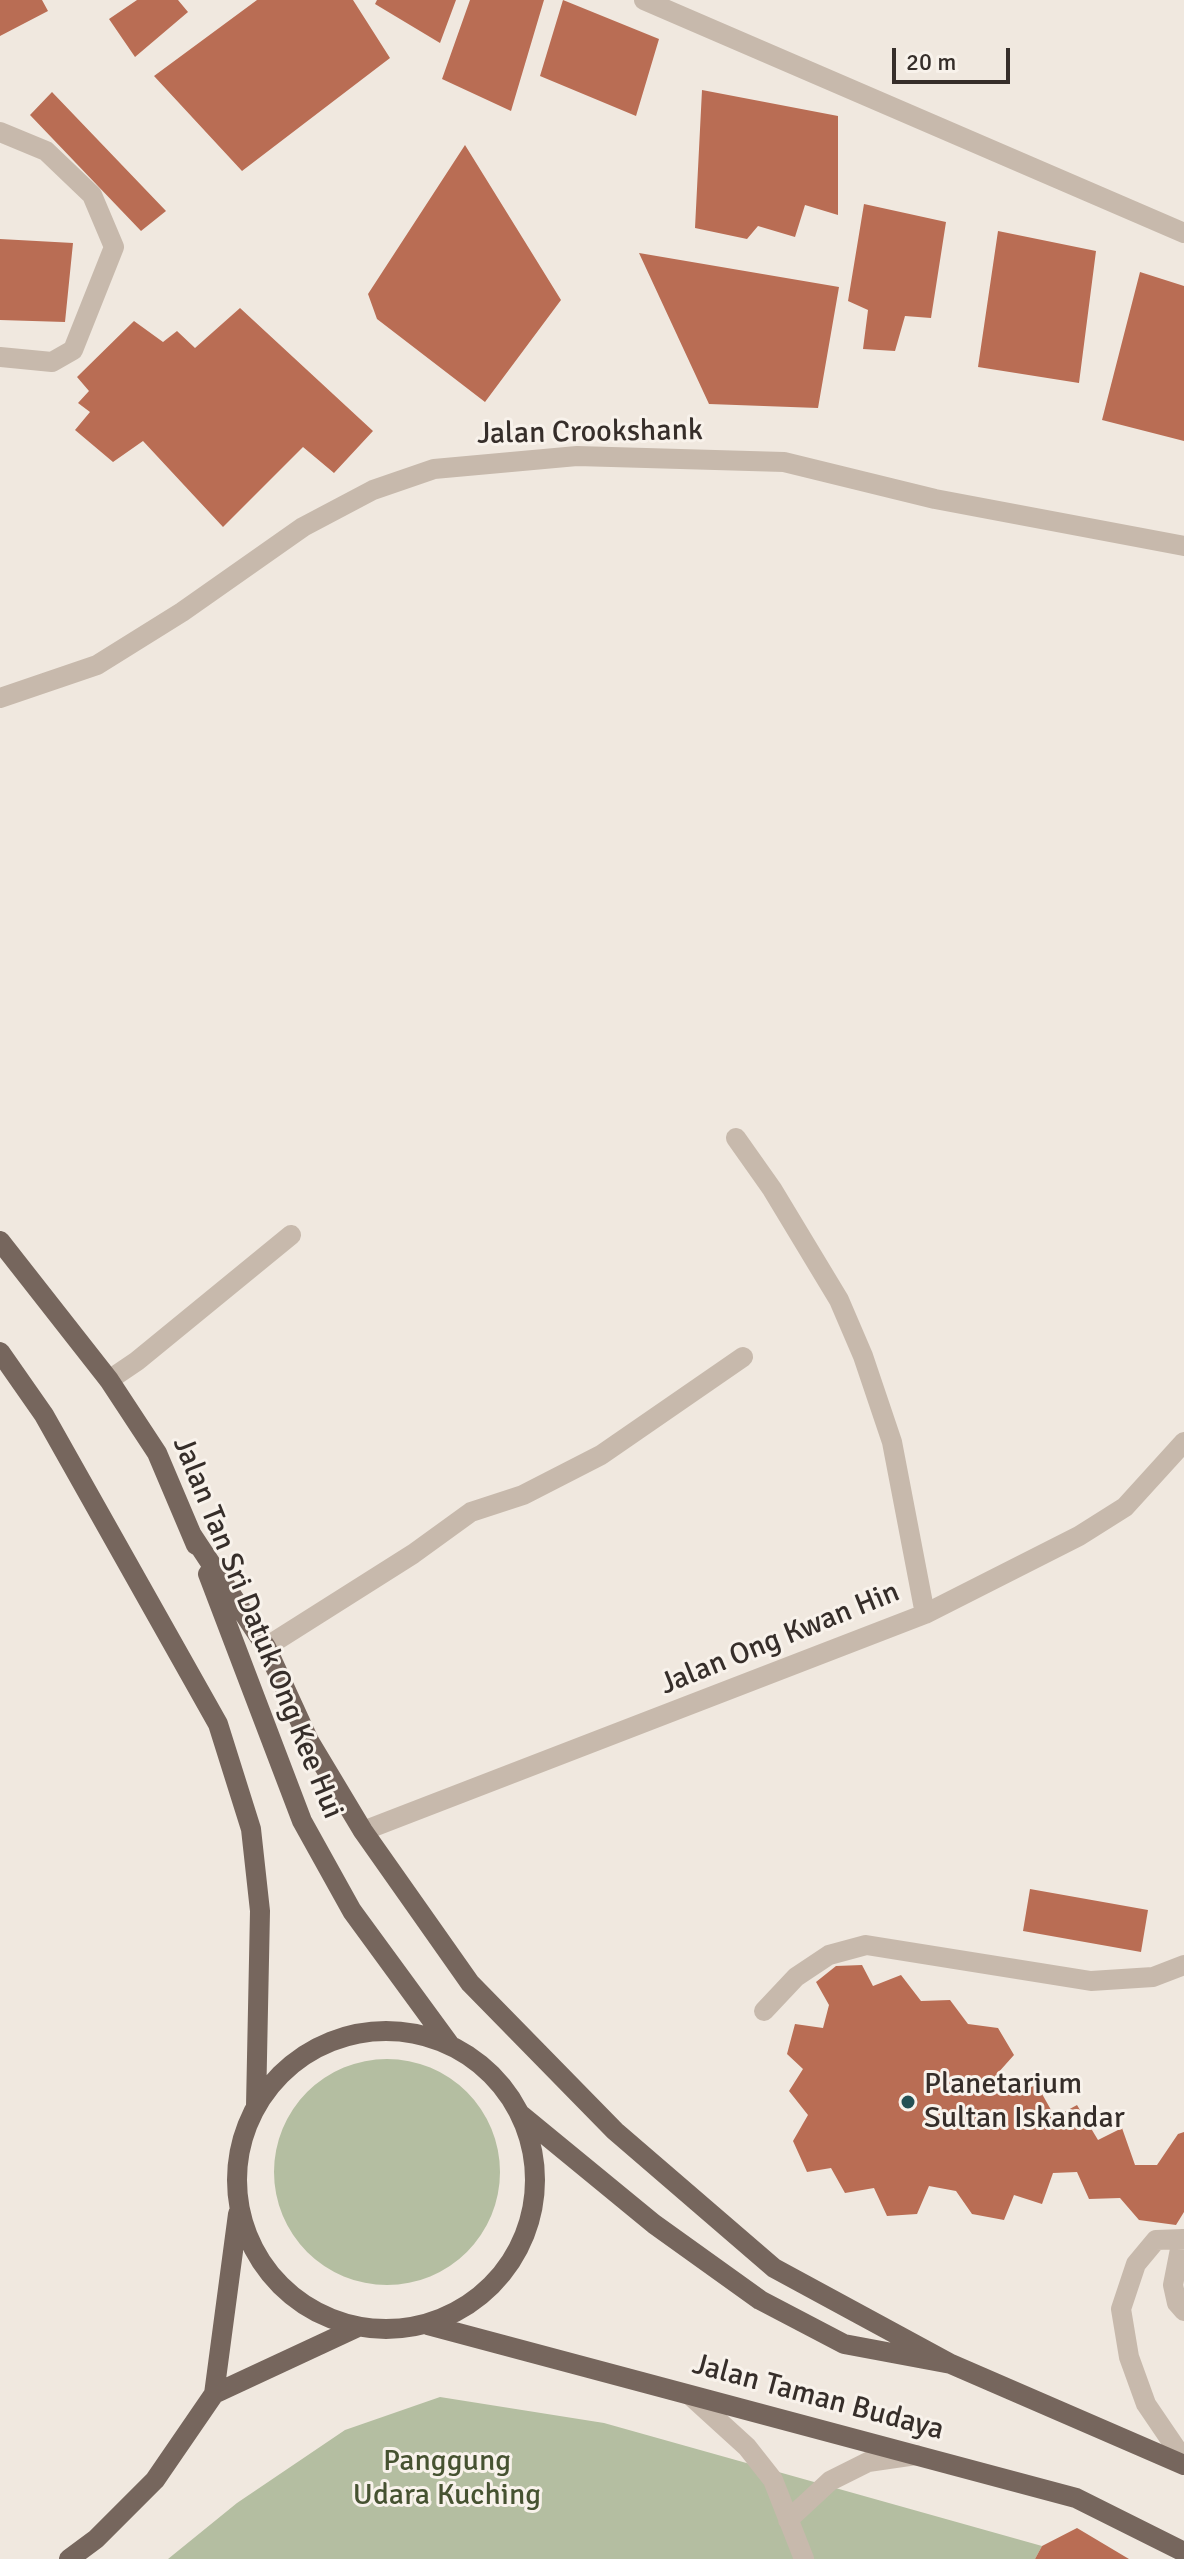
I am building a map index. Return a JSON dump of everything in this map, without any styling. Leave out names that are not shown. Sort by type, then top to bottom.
[{"type":"main road","name":"Jalan Tan Sri Datuk Ong Kee Hui","points":[[0,1241],[109,1380],[157,1453],[192,1535],[302,1821],[352,1911],[450,2045]]},
{"type":"main road","points":[[0,1352],[44,1415],[218,1724],[251,1829],[260,1911],[256,2106],[239,2155],[239,2206],[214,2394],[155,2480],[96,2539],[69,2559]]},
{"type":"main road","points":[[192,1535],[266,1647],[309,1741],[363,1831],[470,1983],[615,2131],[774,2268],[951,2364]]},
{"type":"main road","points":[[239,2206],[253,2248],[280,2285],[316,2312],[358,2327],[393,2330],[428,2325],[467,2307],[500,2278],[524,2241],[535,2199],[534,2155],[520,2114],[491,2073],[450,2045],[407,2032],[362,2033],[334,2041],[320,2046],[284,2071],[256,2106]]},
{"type":"main road","name":"Jalan Taman Budaya","points":[[520,2114],[654,2224],[760,2300],[844,2344],[951,2364],[1184,2463]]},
{"type":"main road","name":"Jalan Taman Budaya","points":[[428,2325],[1076,2498],[1184,2552]]},
{"type":"main road","points":[[214,2394],[358,2327]]},
{"type":"street","points":[[644,0],[1184,233]]},
{"type":"street","points":[[0,132],[46,151],[92,195],[114,247],[73,350],[52,362],[0,357]]},
{"type":"street","name":"Jalan Crookshank","points":[[0,698],[97,665],[182,612],[303,527],[373,490],[434,469],[577,456],[784,462],[935,499],[1184,546]]},
{"type":"street","points":[[736,1138],[839,1300],[863,1356],[892,1442],[925,1614]]},
{"type":"street","points":[[109,1380],[137,1361],[291,1235]]},
{"type":"street","points":[[266,1647],[413,1554],[471,1512],[523,1495],[601,1455],[743,1357]]},
{"type":"street","name":"Jalan Ong Kwan Hin","points":[[363,1831],[925,1614],[1079,1536],[1125,1507],[1184,1442]]},
{"type":"street","points":[[764,2011],[796,1977],[829,1955],[866,1945],[1091,1981],[1153,1977],[1184,1965]]},
{"type":"street","points":[[1184,2311],[1177,2303],[1173,2285],[1183,2239],[1156,2240],[1136,2264],[1121,2309],[1129,2357],[1146,2404],[1184,2463]]},
{"type":"street","points":[[691,2396],[747,2447],[773,2480],[804,2559]]},
{"type":"street","points":[[788,2520],[830,2481],[868,2462],[917,2455]]},
{"type":"green space","points":[[387,2059],[430,2067],[467,2092],[492,2129],[500,2172],[492,2215],[467,2252],[430,2277],[387,2285],[344,2277],[307,2252],[282,2215],[274,2172],[282,2129],[307,2092],[344,2067]]},
{"type":"green space","name":"Panggung Udara Kuching","points":[[440,2397],[604,2423],[1042,2546],[1035,2559],[168,2559],[237,2503],[345,2430]]},
{"type":"building","points":[[0,0],[42,0],[48,11],[0,36]]},
{"type":"building","points":[[137,0],[178,0],[188,12],[135,57],[109,19]]},
{"type":"building","points":[[257,0],[353,0],[390,58],[242,171],[154,76]]},
{"type":"building","points":[[377,0],[456,0],[440,43],[375,4]]},
{"type":"building","points":[[470,0],[544,0],[511,111],[442,79]]},
{"type":"building","points":[[563,0],[659,39],[636,116],[540,76]]},
{"type":"building","points":[[702,90],[838,116],[838,215],[805,205],[795,237],[758,226],[747,239],[695,228]]},
{"type":"building","points":[[52,92],[166,211],[141,231],[30,115]]},
{"type":"building","points":[[465,145],[561,300],[485,402],[377,319],[368,294]]},
{"type":"building","points":[[864,204],[946,222],[931,318],[905,316],[895,351],[863,349],[868,310],[848,301]]},
{"type":"building","points":[[998,231],[1096,251],[1079,383],[978,367]]},
{"type":"building","points":[[0,239],[73,243],[65,322],[0,320]]},
{"type":"building","points":[[639,253],[839,287],[818,408],[709,404]]},
{"type":"building","points":[[1140,272],[1184,286],[1184,441],[1102,420]]},
{"type":"building","points":[[240,308],[373,431],[334,473],[303,447],[223,527],[143,441],[113,462],[75,430],[90,412],[78,403],[89,391],[77,377],[134,321],[163,342],[177,331],[195,348]]},
{"type":"building","points":[[1030,1889],[1148,1910],[1141,1952],[1023,1931]]},
{"type":"building","points":[[862,1965],[873,1986],[901,1975],[921,2001],[950,2000],[968,2024],[998,2028],[1014,2055],[997,2074],[1010,2094],[1037,2085],[1055,2117],[1077,2105],[1098,2140],[1122,2128],[1135,2165],[1157,2165],[1178,2134],[1184,2132],[1184,2212],[1176,2225],[1139,2220],[1120,2198],[1089,2199],[1077,2172],[1053,2173],[1042,2204],[1014,2195],[1004,2220],[972,2214],[956,2191],[929,2186],[917,2214],[887,2216],[874,2188],[845,2193],[831,2168],[807,2172],[793,2141],[808,2115],[789,2091],[803,2069],[787,2054],[795,2024],[823,2028],[829,2005],[816,1982],[836,1966]]},
{"type":"building","points":[[1077,2528],[1129,2559],[1035,2559],[1042,2546]]},
{"type":"place","name":"Planetarium Sultan Iskandar","points":[[908,2102]]}]
